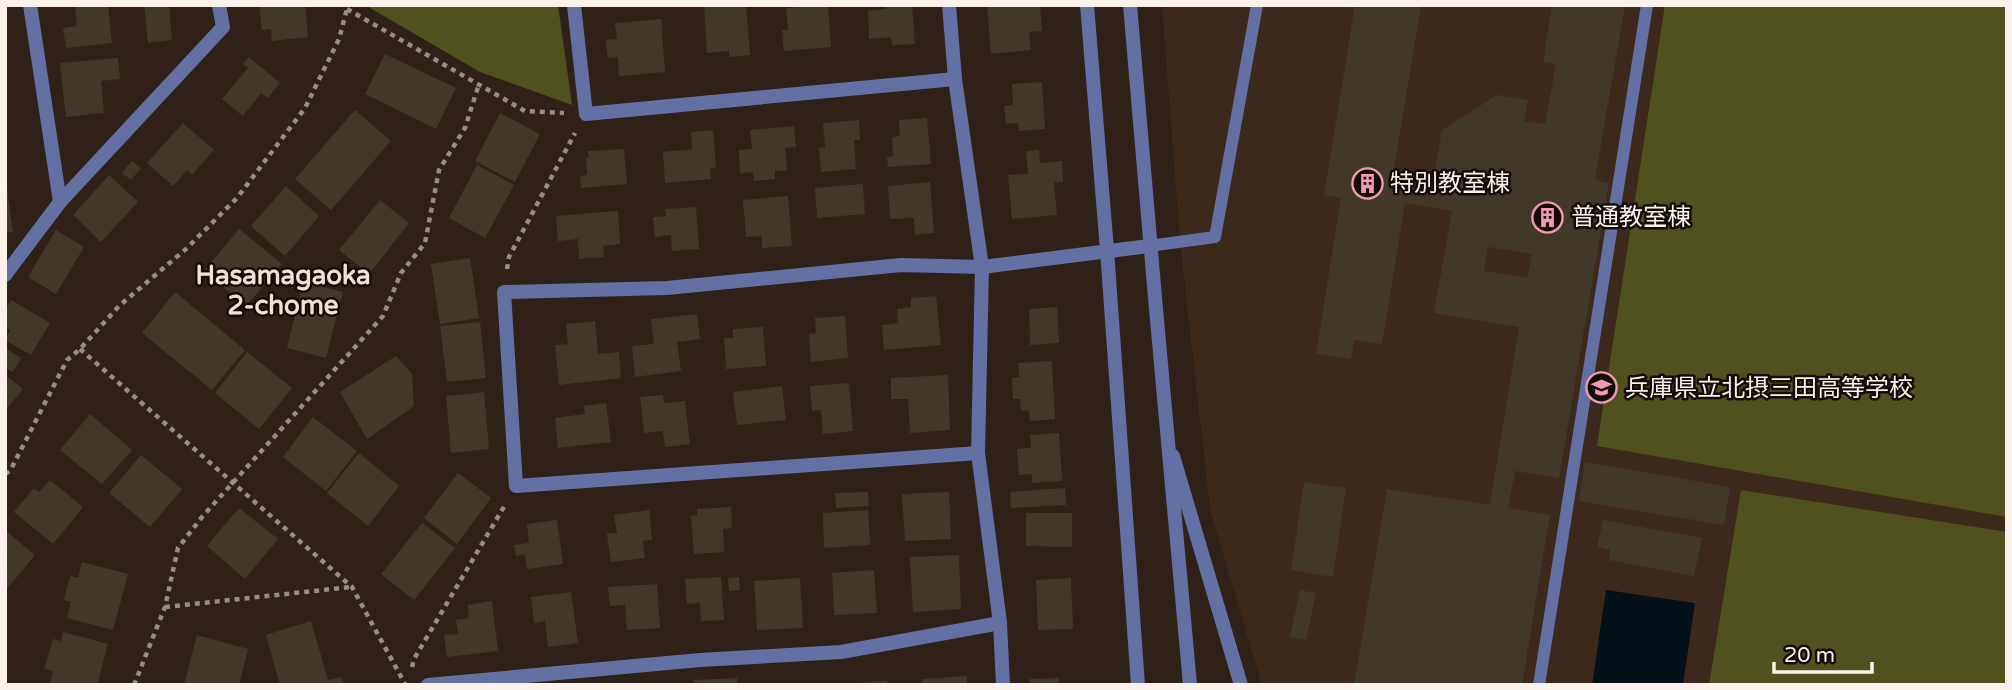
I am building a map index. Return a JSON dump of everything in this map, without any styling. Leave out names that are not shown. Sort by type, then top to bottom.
[{"type":"street","points":[[30,5],[60,202]]},
{"type":"street","points":[[5,275],[60,202],[223,27],[219,5]]},
{"type":"street","points":[[574,5],[586,114],[955,79]]},
{"type":"street","points":[[949,5],[955,79],[982,267],[978,453],[1000,623],[1003,685]]},
{"type":"street","points":[[1087,5],[1138,685]]},
{"type":"street","points":[[1130,5],[1149,246],[1190,685]]},
{"type":"street","points":[[978,453],[516,486],[504,292],[667,288],[901,265],[982,267],[1149,246]]},
{"type":"street","points":[[1169,444],[1241,685]]},
{"type":"street","points":[[428,685],[700,660],[841,652],[1000,623]]},
{"type":"lane","points":[[1149,246],[1215,237],[1257,5]]},
{"type":"lane","points":[[1539,685],[1647,5]]},
{"type":"path","points":[[5,474],[10,471],[67,360],[119,306],[186,249],[237,198],[306,108],[339,39],[347,7],[525,111],[586,114],[509,257],[504,292]]},
{"type":"path","points":[[134,685],[165,607],[178,548],[202,517],[383,316],[401,273],[425,243],[439,170],[464,128],[479,84]]},
{"type":"path","points":[[80,349],[352,587],[406,685]]},
{"type":"path","points":[[406,685],[414,659],[516,486]]},
{"type":"path","points":[[165,607],[352,587]]},
{"type":"shaded area","points":[[365,5],[558,5],[572,105],[480,72]]},
{"type":"shaded area","name":"兵庫県立北摂三田高等学校","points":[[1162,5],[2007,5],[2007,685],[1262,685],[1210,510],[1180,241]]},
{"type":"shaded area","points":[[1665,5],[2007,5],[2007,517],[1597,446]]},
{"type":"shaded area","points":[[1741,490],[2007,532],[2007,685],[1709,685]]},
{"type":"shaded area","points":[[1606,590],[1695,603],[1683,685],[1592,685]]},
{"type":"building","points":[[75,5],[108,5],[112,43],[66,48],[63,28],[77,26]]},
{"type":"building","points":[[144,5],[169,5],[172,40],[148,43]]},
{"type":"building","points":[[259,5],[305,5],[308,37],[272,41],[271,29],[262,30]]},
{"type":"building","points":[[746,5],[750,55],[729,57],[729,51],[707,53],[704,7]]},
{"type":"building","points":[[828,5],[831,47],[784,51],[782,30],[788,30],[786,8]]},
{"type":"building","points":[[886,5],[912,5],[915,44],[892,45],[891,37],[869,39],[868,11],[886,9]]},
{"type":"building","points":[[987,5],[1040,5],[1042,31],[1029,32],[1031,50],[991,54]]},
{"type":"building","points":[[1355,5],[1421,5],[1394,169],[1434,176],[1442,130],[1497,95],[1528,100],[1524,121],[1545,124],[1556,64],[1543,62],[1552,5],[1625,5],[1595,180],[1609,183],[1559,478],[1515,471],[1508,508],[1550,515],[1522,685],[1354,685],[1387,489],[1490,505],[1519,327],[1434,313],[1452,211],[1405,203],[1382,344],[1354,340],[1351,359],[1316,354],[1341,198],[1324,195]],"holes":[[[1488,247],[1532,254],[1527,278],[1484,271]]]},
{"type":"building","points":[[661,19],[665,72],[619,76],[618,57],[608,58],[606,40],[617,39],[615,23]]},
{"type":"building","points":[[385,54],[456,88],[436,129],[365,94]]},
{"type":"building","points":[[249,57],[280,83],[268,98],[261,93],[243,116],[222,99],[248,68],[243,64]]},
{"type":"building","points":[[118,58],[120,79],[101,81],[104,113],[66,117],[60,63]]},
{"type":"building","points":[[1042,82],[1045,129],[1019,131],[1018,123],[1006,124],[1004,106],[1013,105],[1012,84]]},
{"type":"building","points":[[355,110],[391,141],[331,210],[295,179]]},
{"type":"building","points":[[500,113],[540,134],[515,182],[475,161]]},
{"type":"building","points":[[927,118],[931,164],[888,167],[887,157],[893,156],[892,137],[900,136],[899,120]]},
{"type":"building","points":[[859,120],[860,140],[854,140],[856,169],[821,172],[819,148],[825,147],[823,123]]},
{"type":"building","points":[[183,123],[214,150],[192,175],[187,170],[173,186],[147,163]]},
{"type":"building","points":[[794,126],[796,147],[785,148],[787,170],[775,171],[775,179],[754,181],[753,172],[740,173],[739,150],[752,149],[750,130]]},
{"type":"building","points":[[713,130],[716,168],[710,168],[711,179],[665,183],[663,152],[692,149],[691,132]]},
{"type":"building","points":[[624,149],[627,184],[581,188],[580,176],[587,175],[588,151]]},
{"type":"building","points":[[1039,150],[1040,163],[1062,161],[1063,182],[1054,183],[1057,215],[1012,219],[1008,175],[1028,174],[1026,151]]},
{"type":"building","points":[[132,161],[141,168],[131,180],[122,173]]},
{"type":"building","points":[[477,165],[514,185],[485,238],[449,218]]},
{"type":"building","points":[[109,175],[138,202],[101,242],[73,215]]},
{"type":"building","points":[[930,182],[934,233],[915,235],[914,218],[890,219],[888,186]]},
{"type":"building","points":[[863,184],[865,214],[817,218],[815,188]]},
{"type":"building","points":[[286,186],[319,216],[285,256],[251,226]]},
{"type":"building","points":[[5,188],[13,232],[5,233]]},
{"type":"building","points":[[788,196],[792,246],[762,248],[762,236],[746,237],[743,200]]},
{"type":"building","points":[[380,200],[409,223],[369,274],[339,250]]},
{"type":"building","points":[[696,207],[699,249],[672,251],[671,235],[655,237],[653,217],[666,216],[665,209]]},
{"type":"building","points":[[618,211],[620,244],[603,246],[604,257],[579,259],[578,239],[558,241],[556,216]]},
{"type":"building","points":[[239,229],[282,264],[246,306],[204,271]]},
{"type":"building","points":[[56,230],[84,247],[56,294],[28,277]]},
{"type":"building","points":[[470,258],[479,318],[440,324],[431,264]]},
{"type":"building","points":[[303,282],[343,292],[326,358],[287,348]]},
{"type":"building","points":[[175,292],[245,350],[212,390],[142,333]]},
{"type":"building","points":[[936,296],[941,345],[884,350],[882,325],[898,323],[897,309],[911,307],[911,298]]},
{"type":"building","points":[[11,300],[50,323],[31,355],[5,340],[10,330],[5,327],[5,310]]},
{"type":"building","points":[[1057,307],[1059,343],[1030,345],[1029,309]]},
{"type":"building","points":[[697,314],[700,339],[677,342],[681,371],[635,377],[632,346],[654,344],[651,319]]},
{"type":"building","points":[[845,316],[848,358],[811,362],[809,334],[816,333],[815,318]]},
{"type":"building","points":[[595,321],[598,354],[619,352],[621,378],[559,385],[555,345],[568,344],[566,324]]},
{"type":"building","points":[[480,322],[486,378],[447,382],[440,326]]},
{"type":"building","points":[[763,327],[766,366],[726,369],[724,338],[733,338],[733,329]]},
{"type":"building","points":[[5,348],[21,358],[13,372],[5,368]]},
{"type":"building","points":[[247,352],[292,388],[259,429],[215,393]]},
{"type":"building","points":[[396,356],[412,374],[414,406],[367,439],[340,392]]},
{"type":"building","points":[[1052,361],[1055,419],[1030,421],[1029,410],[1021,411],[1020,399],[1013,399],[1012,378],[1019,377],[1018,363]]},
{"type":"building","points":[[5,375],[23,389],[5,411]]},
{"type":"building","points":[[948,375],[950,430],[910,433],[908,399],[891,399],[891,378]]},
{"type":"building","points":[[849,383],[853,431],[823,434],[821,410],[812,411],[810,386]]},
{"type":"building","points":[[782,386],[786,420],[737,425],[733,392]]},
{"type":"building","points":[[484,392],[489,449],[451,453],[446,396]]},
{"type":"building","points":[[663,395],[664,403],[685,401],[690,444],[665,447],[663,431],[644,433],[640,397]]},
{"type":"building","points":[[606,403],[611,442],[558,448],[555,418],[585,414],[584,406]]},
{"type":"building","points":[[90,414],[132,450],[102,484],[60,450]]},
{"type":"building","points":[[313,417],[357,451],[326,491],[283,457]]},
{"type":"building","points":[[1059,433],[1062,481],[1032,483],[1032,474],[1019,475],[1017,449],[1031,448],[1030,435]]},
{"type":"building","points":[[359,453],[399,486],[368,526],[327,493]]},
{"type":"building","points":[[141,455],[182,489],[150,527],[109,493]]},
{"type":"building","points":[[1585,462],[1730,487],[1724,525],[1579,501]]},
{"type":"building","points":[[458,473],[491,498],[457,544],[424,518]]},
{"type":"building","points":[[50,480],[83,507],[53,544],[14,512],[34,488],[39,492]]},
{"type":"building","points":[[1304,482],[1346,488],[1333,577],[1291,570]]},
{"type":"building","points":[[1065,488],[1066,505],[1011,508],[1010,492]]},
{"type":"building","points":[[868,492],[869,506],[836,508],[835,493]]},
{"type":"building","points":[[949,492],[951,539],[905,541],[902,494]]},
{"type":"building","points":[[731,507],[732,528],[723,529],[724,552],[694,554],[691,516],[697,515],[697,509]]},
{"type":"building","points":[[239,508],[278,539],[245,579],[207,546]]},
{"type":"building","points":[[649,510],[652,540],[643,541],[645,558],[611,562],[607,534],[617,533],[614,515]]},
{"type":"building","points":[[868,510],[870,545],[824,548],[823,513]]},
{"type":"building","points":[[1026,513],[1072,513],[1072,547],[1026,546]]},
{"type":"building","points":[[557,520],[563,564],[527,569],[525,554],[516,556],[514,545],[529,543],[527,524]]},
{"type":"building","points":[[1603,520],[1702,538],[1694,576],[1609,560],[1610,550],[1597,547]]},
{"type":"building","points":[[422,523],[455,548],[414,600],[381,574]]},
{"type":"building","points":[[5,530],[35,555],[5,591]]},
{"type":"building","points":[[959,555],[961,609],[913,612],[910,557]]},
{"type":"building","points":[[82,562],[128,574],[113,630],[67,618],[71,602],[64,600],[70,576],[78,578]]},
{"type":"building","points":[[874,570],[877,613],[834,615],[832,573]]},
{"type":"building","points":[[721,577],[724,620],[701,621],[700,603],[687,604],[685,579]]},
{"type":"building","points":[[739,577],[740,590],[729,591],[728,578]]},
{"type":"building","points":[[800,578],[803,628],[757,630],[754,581]]},
{"type":"building","points":[[1071,578],[1073,629],[1038,630],[1036,580]]},
{"type":"building","points":[[657,584],[660,628],[627,630],[625,605],[610,606],[608,587]]},
{"type":"building","points":[[1300,590],[1316,593],[1306,640],[1290,637]]},
{"type":"building","points":[[571,592],[578,643],[548,647],[545,621],[534,623],[531,597]]},
{"type":"building","points":[[492,601],[498,651],[447,657],[444,635],[458,634],[456,620],[469,618],[468,605]]},
{"type":"building","points":[[311,621],[328,680],[341,677],[344,685],[280,685],[266,635]]},
{"type":"building","points":[[63,632],[108,644],[97,685],[50,684],[53,671],[44,669],[53,639],[61,641]]},
{"type":"building","points":[[197,635],[248,649],[239,685],[184,685]]},
{"type":"building","points":[[967,676],[967,685],[922,685],[922,679]]},
{"type":"building","points":[[737,678],[737,685],[694,685],[694,680]]},
{"type":"building","points":[[1059,678],[1059,685],[1030,685],[1030,679]]},
{"type":"building","points":[[887,681],[887,685],[854,685],[854,683]]},
{"type":"place","name":"特別教室棟","points":[[1367,183]]},
{"type":"place","name":"普通教室棟","points":[[1548,217]]},
{"type":"place","name":"兵庫県立北摂三田高等学校","points":[[1602,388]]},
{"type":"district","name":"Hasamagaoka 2-chome","points":[[283,290]]}]
